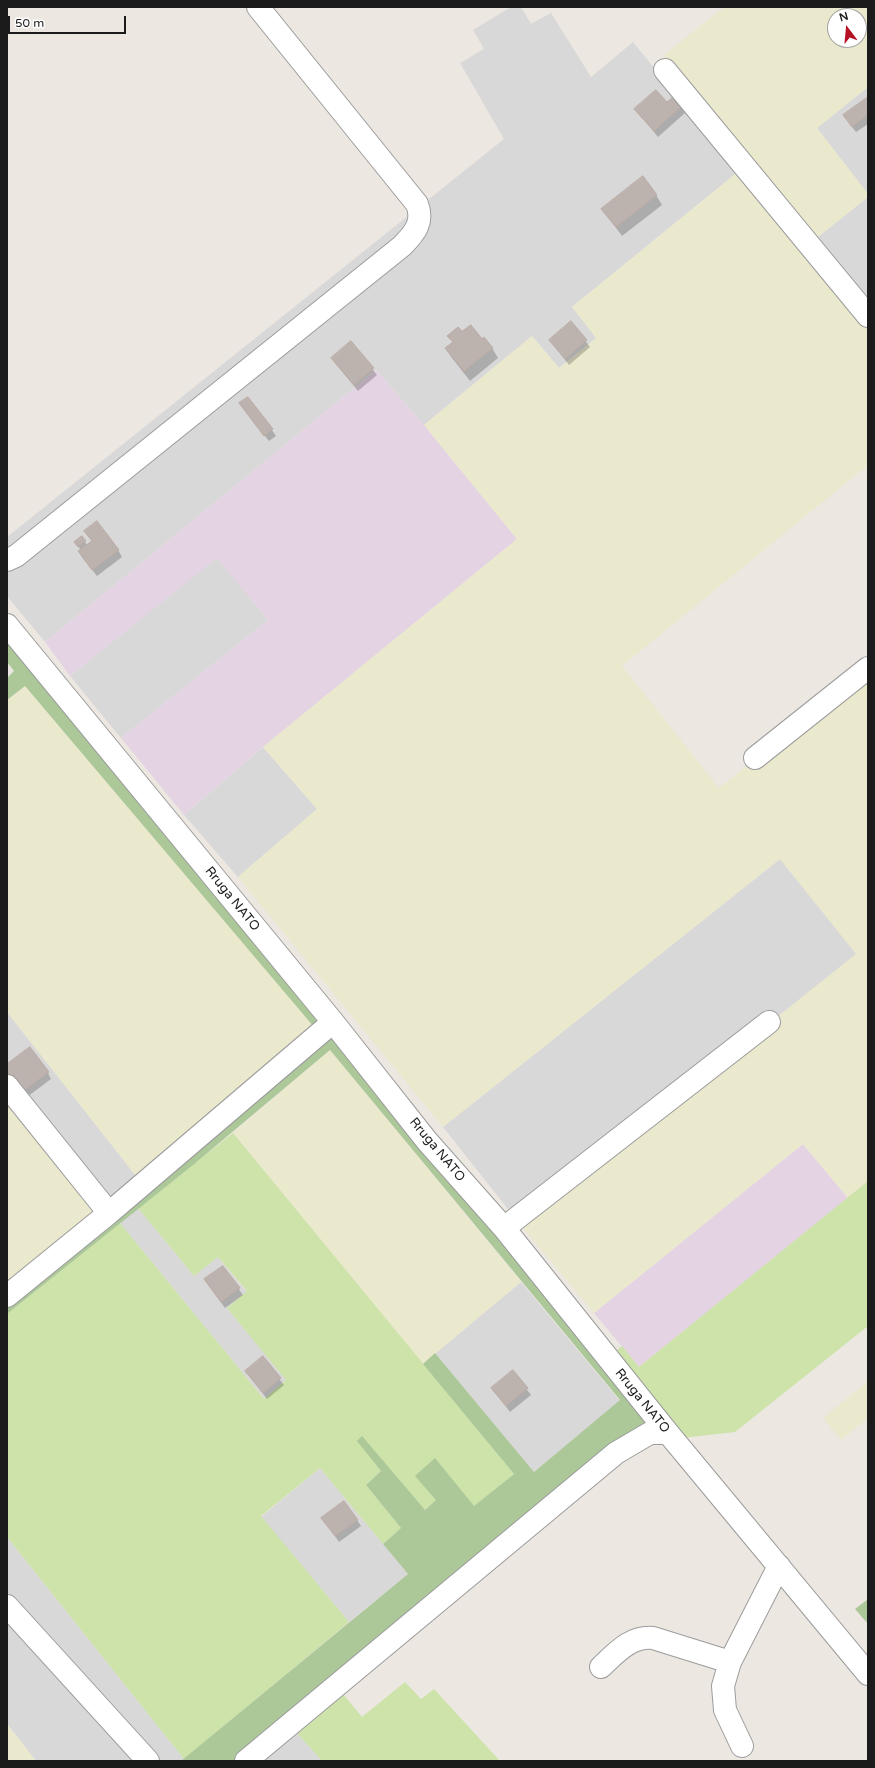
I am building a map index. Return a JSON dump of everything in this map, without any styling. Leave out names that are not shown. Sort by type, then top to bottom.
[{"type":"street","points":[[7,560],[28,546],[415,234],[419,222],[420,211],[417,204],[258,7]]},
{"type":"street","points":[[665,70],[868,316]]},
{"type":"street","name":"Rruga NATO","points":[[7,625],[333,1022],[427,1141],[504,1228],[668,1434],[868,1674]]},
{"type":"street","points":[[756,758],[868,668]]},
{"type":"street","points":[[7,1296],[109,1213],[333,1022]]},
{"type":"street","points":[[504,1228],[769,1022]]},
{"type":"street","points":[[7,1086],[109,1213]]},
{"type":"street","points":[[246,1761],[616,1453],[650,1433],[668,1434]]},
{"type":"street","points":[[742,1746],[725,1710],[723,1686],[730,1662],[779,1566]]},
{"type":"street","points":[[7,1606],[148,1761]]},
{"type":"street","points":[[601,1668],[624,1646],[636,1639],[645,1637],[653,1638],[730,1662]]},
{"type":"shaded area","points":[[511,7],[521,7],[531,24],[551,13],[591,77],[633,42],[739,171],[572,307],[597,338],[559,368],[532,336],[424,425],[376,370],[45,642],[7,596],[7,537],[504,139],[460,63],[484,49],[473,30]]},
{"type":"shaded area","points":[[724,7],[868,7],[868,87],[817,128],[868,194],[868,197],[814,240],[664,55]]},
{"type":"shaded area","points":[[868,87],[868,194],[817,128]]},
{"type":"shaded area","points":[[739,171],[868,328],[868,465],[622,666],[719,788],[868,669],[868,1181],[848,1198],[803,1144],[594,1313],[519,1223],[856,954],[780,859],[443,1127],[238,877],[317,809],[263,747],[517,539],[424,425],[532,336],[559,368],[596,338],[572,307]]},
{"type":"shaded area","points":[[868,197],[868,308],[803,249]]},
{"type":"shaded area","points":[[376,370],[424,425],[517,539],[263,747],[184,815],[121,738],[268,620],[217,558],[70,676],[45,642]]},
{"type":"shaded area","points":[[217,557],[268,620],[121,738],[70,676]]},
{"type":"shaded area","points":[[25,686],[314,1027],[140,1181],[7,1012],[7,700]]},
{"type":"shaded area","points":[[263,747],[317,809],[238,877],[184,815]]},
{"type":"shaded area","points":[[780,859],[857,954],[519,1223],[443,1127]]},
{"type":"shaded area","points":[[7,1012],[140,1181],[105,1211],[7,1090]]},
{"type":"shaded area","points":[[330,1050],[521,1282],[423,1364],[233,1133]]},
{"type":"shaded area","points":[[7,1090],[105,1211],[7,1291]]},
{"type":"shaded area","points":[[803,1144],[848,1198],[639,1367],[594,1313]]},
{"type":"shaded area","points":[[138,1208],[194,1276],[218,1257],[247,1292],[227,1308],[287,1380],[264,1399],[120,1223]]},
{"type":"shaded area","points":[[521,1282],[620,1401],[534,1472],[435,1353]]},
{"type":"shaded area","points":[[868,1381],[868,1418],[841,1440],[823,1418]]},
{"type":"shaded area","points":[[320,1468],[408,1574],[349,1622],[261,1517]]},
{"type":"shaded area","points":[[7,1537],[184,1759],[181,1761],[36,1761],[7,1724]]},
{"type":"shaded area","points":[[7,1724],[36,1761],[7,1761]]},
{"type":"shaded area","points":[[296,1732],[322,1761],[260,1761]]},
{"type":"green space","points":[[7,638],[326,1017],[314,1027],[25,686],[7,700],[7,678],[14,671],[7,662]]},
{"type":"green space","points":[[328,1038],[340,1039],[651,1419],[646,1428],[236,1761],[181,1761],[408,1574],[383,1544],[401,1528],[366,1485],[381,1471],[357,1441],[362,1436],[425,1510],[436,1500],[415,1476],[435,1458],[474,1506],[514,1474],[423,1364],[435,1353],[534,1472],[620,1400],[330,1050],[193,1165],[7,1314],[7,1303]]},
{"type":"green space","points":[[233,1133],[514,1474],[474,1507],[435,1459],[436,1500],[425,1510],[358,1441],[381,1471],[366,1485],[401,1528],[383,1544],[320,1468],[261,1516],[349,1622],[184,1759],[7,1537],[7,1314],[120,1223],[264,1399],[286,1380],[227,1308],[247,1291],[218,1257],[194,1276],[138,1208]]},
{"type":"green space","points":[[868,1181],[868,1326],[735,1432],[682,1438],[613,1353],[622,1346],[639,1367]]},
{"type":"green space","points":[[868,1599],[868,1624],[855,1609]]},
{"type":"green space","points":[[405,1682],[421,1699],[434,1689],[500,1761],[322,1761],[296,1732],[343,1694],[362,1717]]},
{"type":"building","points":[[656,90],[667,102],[674,96],[682,106],[654,131],[634,109]]},
{"type":"building","points":[[868,97],[868,115],[852,127],[843,115]]},
{"type":"building","points":[[643,176],[657,195],[616,227],[601,209]]},
{"type":"building","points":[[571,321],[587,340],[565,359],[549,340]]},
{"type":"building","points":[[471,325],[482,339],[484,337],[493,348],[464,371],[445,348],[453,342],[447,336],[458,327],[462,331]]},
{"type":"building","points":[[351,341],[374,368],[354,385],[331,358]]},
{"type":"building","points":[[248,397],[273,429],[264,436],[239,403]]},
{"type":"building","points":[[97,521],[119,550],[92,570],[78,551],[92,541],[84,531]]},
{"type":"building","points":[[82,536],[86,541],[78,547],[74,542]]},
{"type":"building","points":[[30,1047],[49,1072],[22,1092],[7,1071],[7,1064]]},
{"type":"building","points":[[223,1266],[240,1288],[221,1302],[204,1279]]},
{"type":"building","points":[[263,1356],[281,1378],[263,1393],[245,1371]]},
{"type":"building","points":[[513,1370],[528,1388],[506,1406],[491,1388]]},
{"type":"building","points":[[344,1501],[358,1520],[335,1536],[321,1518]]}]
